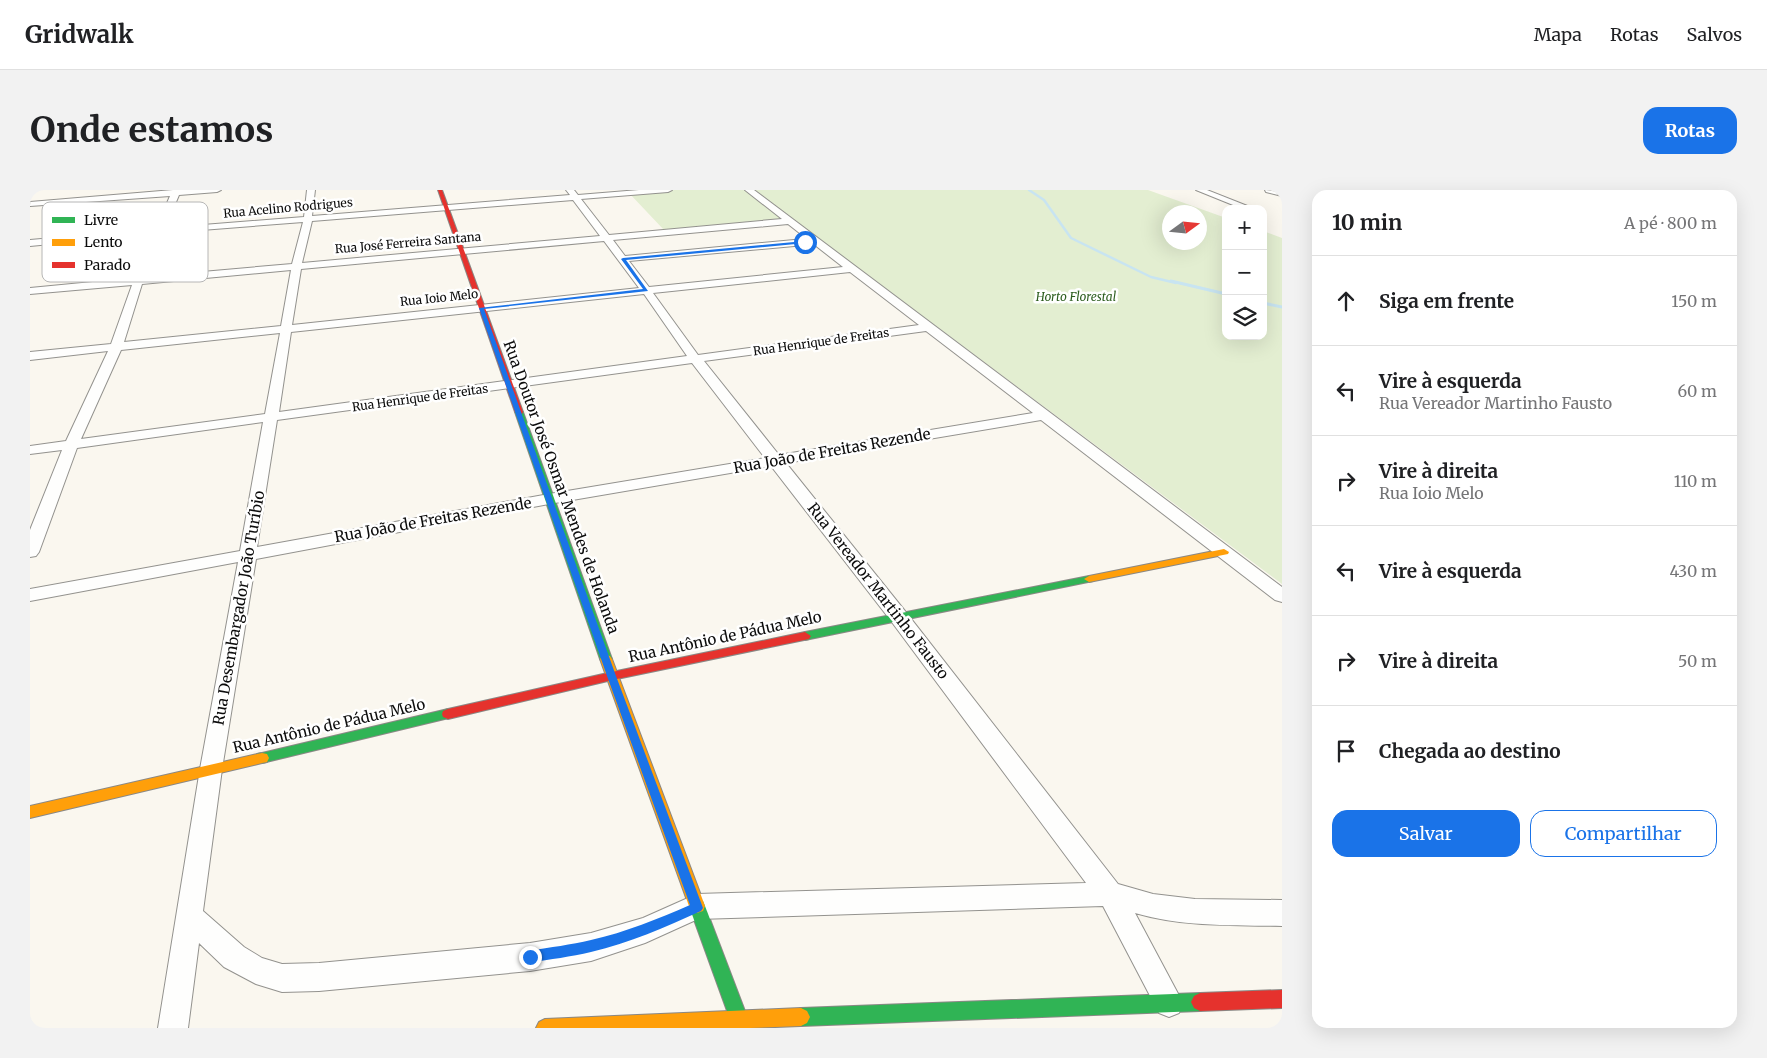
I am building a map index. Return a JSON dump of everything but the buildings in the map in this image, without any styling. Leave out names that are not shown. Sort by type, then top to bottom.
[{"type":"main road","name":"Rua Doutor José Osmar Mendes de Holanda","points":[[440,190],[612,676],[739,1019]]},
{"type":"main road","name":"Rua Antônio de Pádua Melo","points":[[30,812],[612,676],[898,616],[1224,552]]},
{"type":"main road","points":[[545,1028],[739,1019],[782,1023],[1282,999]]},
{"type":"street","points":[[30,211],[36,201],[217,190]]},
{"type":"street","name":"Rua Desembargador João Turíbio","points":[[173,1028],[211,769],[249,553],[270,418],[288,328],[297,266],[308,218],[311,190]]},
{"type":"street","name":"Rua Acelino Rodrigues","points":[[208,226],[447,208],[573,193],[668,190]]},
{"type":"street","points":[[749,190],[850,269],[1282,596]]},
{"type":"street","points":[[1200,190],[1240,205]]},
{"type":"street","points":[[1270,190],[1282,194]]},
{"type":"street","name":"Rua Vereador Martinho Fausto","points":[[573,193],[696,360],[898,616],[1110,894],[1169,1003]]},
{"type":"street","name":"Rua José Ferreira Santana","points":[[208,274],[789,221]]},
{"type":"street","points":[[623,259],[805,242]]},
{"type":"street","name":"Rua Ioio Melo","points":[[30,356],[117,345],[850,269]]},
{"type":"street","name":"Rua José Ferreira Santana","points":[[30,292],[128,282]]},
{"type":"street","points":[[30,552],[71,445],[117,345],[138,282]]},
{"type":"street","name":"Rua Henrique de Freitas","points":[[30,450],[928,327]]},
{"type":"street","name":"Rua João de Freitas Rezende","points":[[30,595],[549,499],[1044,415]]},
{"type":"street","points":[[190,917],[234,957],[256,970],[282,978],[530,957],[573,950],[645,930],[697,908],[1110,894],[1153,906],[1195,912],[1282,913]]},
{"type":"green space","name":"Horto Florestal","points":[[672,190],[1148,190],[1190,205],[1162,205],[1162,250],[1207,250],[1207,211],[1222,217],[1222,340],[1267,340],[1267,232],[1282,238],[1282,584],[791,218],[664,230],[629,193]]},
{"type":"waterway","points":[[1029,190],[1044,200],[1071,238],[1151,277],[1176,283]]},
{"type":"waterway","points":[[1171,281],[1222,293]]},
{"type":"waterway","points":[[1267,304],[1282,307]]},
{"type":"traffic: fast","points":[[519,412],[606,659]]},
{"type":"traffic: fast","points":[[805,636],[1089,579]]},
{"type":"traffic: fast","points":[[262,758],[448,714]]},
{"type":"traffic: fast","points":[[697,906],[739,1019]]},
{"type":"traffic: fast","points":[[801,1017],[1200,1002]]},
{"type":"traffic: slow","points":[[1089,579],[1224,552]]},
{"type":"traffic: slow","points":[[606,659],[697,906]]},
{"type":"traffic: slow","points":[[30,812],[262,758]]},
{"type":"traffic: slow","points":[[545,1028],[801,1017]]},
{"type":"traffic: jam","points":[[440,190],[519,412]]},
{"type":"traffic: jam","points":[[448,714],[612,676],[805,636]]},
{"type":"traffic: jam","points":[[1200,1002],[1282,999]]},
{"type":"route","points":[[530,957],[591,946],[623,937],[645,930],[697,908],[508,386],[482,308],[646,290],[623,259],[805,242]]}]
